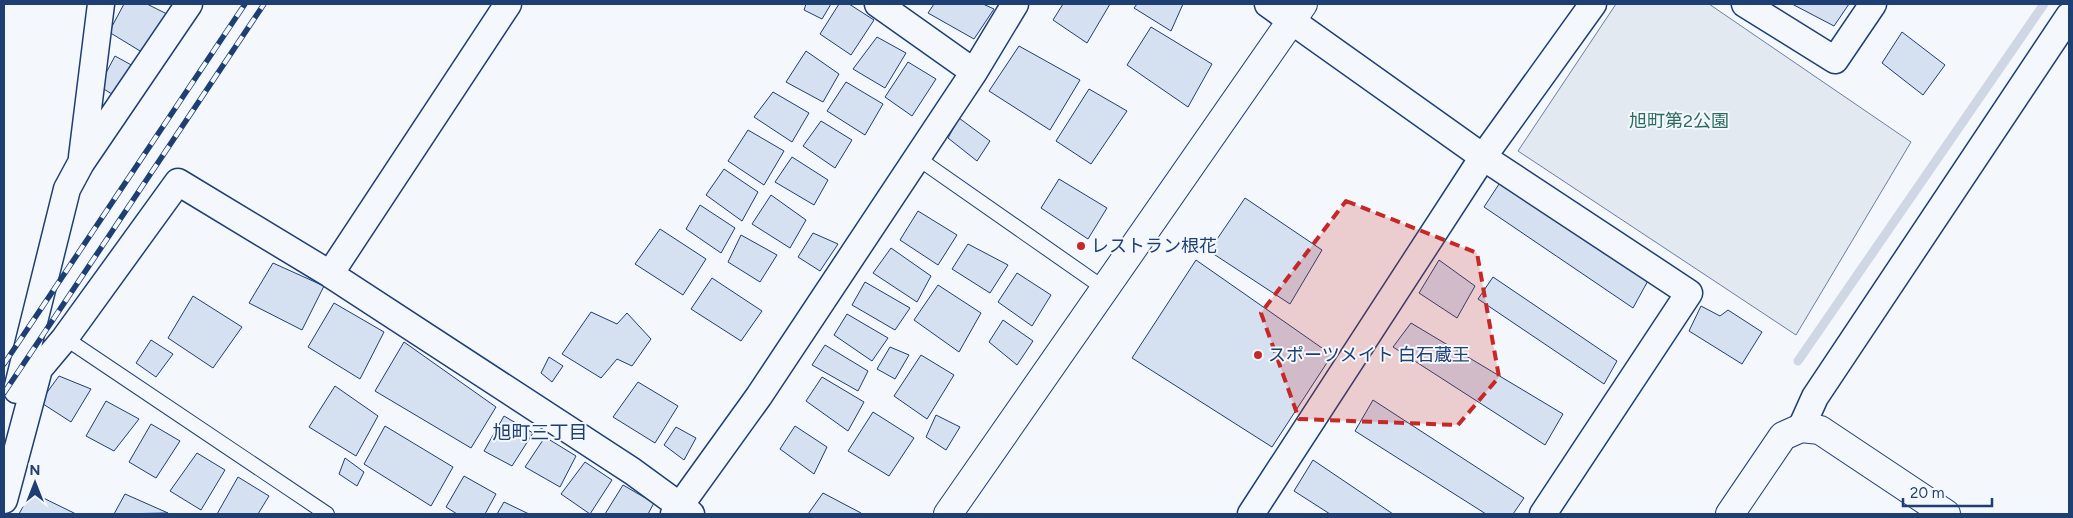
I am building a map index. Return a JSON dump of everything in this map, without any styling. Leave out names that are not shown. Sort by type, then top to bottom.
[{"type":"street","points":[[81,163],[102,4]]},
{"type":"street","points":[[4,443],[67,189],[81,163],[189,4]]},
{"type":"street","points":[[330,274],[508,4]]},
{"type":"street","points":[[878,4],[974,72]]},
{"type":"street","points":[[4,500],[39,369],[65,338],[178,182],[330,274],[632,471],[682,512],[974,72],[1015,4]]},
{"type":"street","points":[[1268,4],[1298,12],[1483,157],[1689,293],[1543,514]]},
{"type":"street","points":[[1251,514],[1483,157],[1593,4]]},
{"type":"street","points":[[1745,4],[1835,60],[1873,4]]},
{"type":"street","points":[[948,514],[1298,12]]},
{"type":"street","points":[[1801,428],[1814,397],[2069,16]]},
{"type":"street","points":[[1730,514],[1783,436],[1801,428],[1820,430],[1946,514]]},
{"type":"lane","points":[[916,157],[1105,289]]},
{"type":"lane","points":[[65,338],[327,514]]},
{"type":"highlighted area","points":[[1346,201],[1477,253],[1499,377],[1458,425],[1299,419],[1261,313]]},
{"type":"green space","name":"旭町第2公園","points":[[1616,4],[1709,4],[1911,142],[1796,335],[1518,151]]},
{"type":"building","points":[[124,4],[147,4],[169,15],[145,54],[109,32]]},
{"type":"building","points":[[806,4],[831,4],[822,19],[804,10]]},
{"type":"building","points":[[839,4],[849,4],[874,20],[851,55],[820,34]]},
{"type":"building","points":[[934,4],[983,4],[994,9],[974,39],[928,13]]},
{"type":"building","points":[[1063,4],[1110,4],[1087,43],[1053,20]]},
{"type":"building","points":[[1137,4],[1183,4],[1171,31],[1134,8]]},
{"type":"building","points":[[1792,4],[1849,4],[1834,26]]},
{"type":"building","points":[[1151,27],[1212,64],[1188,107],[1127,65]]},
{"type":"building","points":[[1902,32],[1945,65],[1923,95],[1882,63]]},
{"type":"building","points":[[877,37],[906,53],[885,88],[853,69]]},
{"type":"building","points":[[1019,46],[1080,80],[1050,130],[989,91]]},
{"type":"building","points":[[806,51],[839,74],[823,102],[786,82]]},
{"type":"building","points":[[115,56],[135,67],[115,96],[99,86]]},
{"type":"building","points":[[908,62],[936,79],[912,116],[885,97]]},
{"type":"building","points":[[846,82],[883,104],[865,135],[827,111]]},
{"type":"building","points":[[1089,89],[1127,111],[1091,164],[1056,141]]},
{"type":"building","points":[[773,92],[809,113],[792,142],[754,117]]},
{"type":"building","points":[[959,118],[990,141],[977,161],[948,138]]},
{"type":"building","points":[[821,121],[852,140],[835,168],[803,146]]},
{"type":"building","points":[[748,130],[784,151],[764,185],[728,161]]},
{"type":"building","points":[[792,157],[828,180],[814,205],[775,182]]},
{"type":"building","points":[[724,169],[758,192],[742,221],[706,195]]},
{"type":"building","points":[[1059,179],[1107,208],[1088,239],[1041,208]]},
{"type":"building","points":[[1501,181],[1650,277],[1633,308],[1484,207]]},
{"type":"building","points":[[771,195],[806,220],[790,248],[752,224]]},
{"type":"building","points":[[1245,198],[1322,250],[1290,304],[1209,251]]},
{"type":"building","points":[[700,205],[735,228],[721,253],[686,229]]},
{"type":"building","points":[[918,211],[957,235],[938,265],[900,240]]},
{"type":"building","points":[[660,229],[706,259],[683,295],[635,264]]},
{"type":"building","points":[[813,233],[838,244],[820,271],[798,257]]},
{"type":"building","points":[[741,235],[777,255],[760,282],[728,262]]},
{"type":"building","points":[[968,244],[1008,265],[990,293],[952,269]]},
{"type":"building","points":[[891,248],[931,276],[917,302],[873,273]]},
{"type":"building","points":[[1196,260],[1332,355],[1272,447],[1132,358]]},
{"type":"building","points":[[1439,260],[1475,286],[1457,318],[1419,293]]},
{"type":"building","points":[[273,263],[324,286],[302,330],[249,303]]},
{"type":"building","points":[[1017,273],[1051,295],[1032,326],[998,302]]},
{"type":"building","points":[[1493,277],[1617,361],[1604,384],[1478,299]]},
{"type":"building","points":[[712,278],[762,311],[741,341],[691,309]]},
{"type":"building","points":[[865,282],[910,308],[895,330],[852,305]]},
{"type":"building","points":[[938,285],[981,313],[959,352],[914,320]]},
{"type":"building","points":[[193,296],[242,327],[213,368],[168,338]]},
{"type":"building","points":[[334,303],[384,332],[360,379],[308,347]]},
{"type":"building","points":[[1701,306],[1720,316],[1728,310],[1762,332],[1742,364],[1689,331]]},
{"type":"building","points":[[591,312],[617,324],[627,313],[651,339],[632,366],[617,359],[601,378],[562,354]]},
{"type":"building","points":[[847,314],[888,338],[872,361],[834,335]]},
{"type":"building","points":[[1003,320],[1033,341],[1017,365],[989,342]]},
{"type":"building","points":[[1411,323],[1563,414],[1545,445],[1393,347]]},
{"type":"building","points":[[151,340],[173,354],[156,377],[136,363]]},
{"type":"building","points":[[404,342],[496,407],[471,448],[375,391]]},
{"type":"building","points":[[825,345],[868,371],[858,391],[812,365]]},
{"type":"building","points":[[890,347],[909,355],[895,379],[877,369]]},
{"type":"building","points":[[921,355],[954,375],[927,419],[894,396]]},
{"type":"building","points":[[549,357],[563,366],[552,382],[541,373]]},
{"type":"building","points":[[59,376],[91,389],[71,422],[40,402]]},
{"type":"building","points":[[822,377],[864,402],[848,431],[806,401]]},
{"type":"building","points":[[638,382],[678,406],[655,443],[613,417]]},
{"type":"building","points":[[335,386],[378,416],[356,456],[309,427]]},
{"type":"building","points":[[1373,400],[1524,498],[1513,514],[1486,514],[1355,431]]},
{"type":"building","points":[[106,401],[139,419],[114,451],[86,436]]},
{"type":"building","points":[[873,412],[914,438],[889,476],[848,451]]},
{"type":"building","points":[[936,415],[960,427],[946,450],[926,437]]},
{"type":"building","points":[[504,416],[533,433],[512,466],[484,451]]},
{"type":"building","points":[[151,424],[180,441],[156,478],[129,462]]},
{"type":"building","points":[[385,426],[453,467],[431,506],[364,464]]},
{"type":"building","points":[[795,426],[827,447],[814,474],[780,449]]},
{"type":"building","points":[[676,427],[696,438],[684,460],[664,445]]},
{"type":"building","points":[[545,437],[576,456],[560,487],[525,467]]},
{"type":"building","points":[[197,453],[225,470],[201,510],[170,491]]},
{"type":"building","points":[[345,458],[364,472],[357,486],[339,474]]},
{"type":"building","points":[[1313,460],[1393,514],[1330,514],[1294,491]]},
{"type":"building","points":[[585,462],[612,480],[590,514],[561,494]]},
{"type":"building","points":[[464,476],[496,494],[485,514],[457,514],[446,507]]},
{"type":"building","points":[[238,477],[269,496],[258,514],[217,514]]},
{"type":"building","points":[[623,485],[654,503],[648,514],[605,514]]},
{"type":"building","points":[[31,492],[76,514],[19,514]]},
{"type":"building","points":[[823,493],[861,513],[808,514]]},
{"type":"building","points":[[125,494],[168,513],[114,514]]},
{"type":"building","points":[[504,502],[529,514],[497,514]]},
{"type":"waterway","points":[[1798,361],[2044,4]]},
{"type":"railway","points":[[4,364],[245,4]]},
{"type":"railway","points":[[4,393],[264,4]]},
{"type":"place","name":"レストラン根花","points":[[1081,246]]},
{"type":"place","name":"スポーツメイト 白石蔵王","points":[[1258,355]]},
{"type":"district","name":"旭町三丁目","points":[[540,432]]}]
